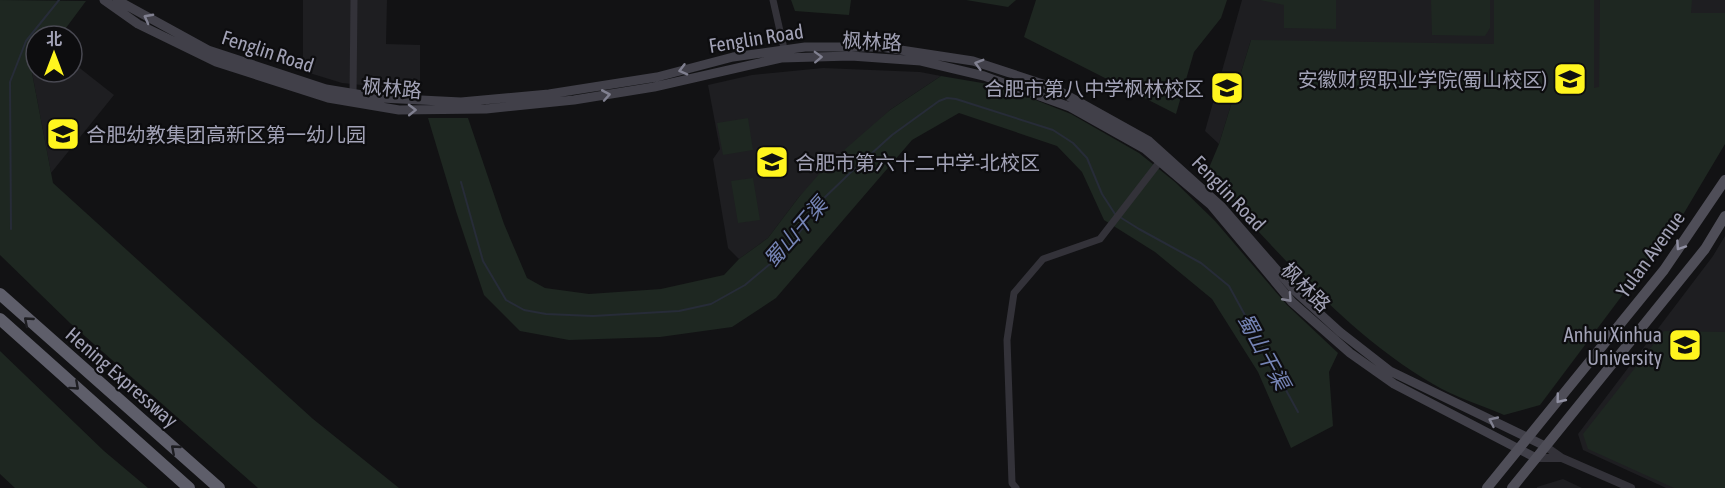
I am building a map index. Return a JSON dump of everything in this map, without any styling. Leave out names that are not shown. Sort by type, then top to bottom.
[{"type":"highway","name":"Hening Expressway","points":[[0,294],[219,488]]},
{"type":"highway","name":"Hening Expressway","points":[[0,319],[189,488]]},
{"type":"main road","name":"枫林路","points":[[104,0],[138,24],[216,62],[328,98],[353,98],[399,110],[486,109],[563,102],[654,87],[785,54],[921,61],[984,76],[1070,107],[1162,158],[1211,205],[1292,302],[1350,353],[1394,384],[1536,458]]},
{"type":"main road","name":"Fenglin Road","points":[[117,0],[208,50],[353,98]]},
{"type":"main road","name":"Fenglin Road","points":[[1162,158],[1221,206],[1296,291],[1340,332],[1390,371],[1545,446]]},
{"type":"main road","name":"Yulan Avenue","points":[[1487,488],[1664,270],[1725,180]]},
{"type":"main road","name":"Yulan Avenue","points":[[1512,488],[1705,249],[1725,216]]},
{"type":"street","points":[[353,98],[354,0]]},
{"type":"street","points":[[773,0],[785,54]]},
{"type":"street","points":[[1016,488],[1012,483],[1007,340],[1014,293],[1043,259],[1100,239],[1162,158]]},
{"type":"street","points":[[1545,446],[1562,458],[1631,488]]},
{"type":"street","points":[[1536,458],[1562,458]]},
{"type":"shaded area","points":[[0,0],[86,1],[69,24],[24,24],[24,84],[34,84],[53,183],[313,419],[399,488],[258,488],[70,323],[0,255]]},
{"type":"shaded area","points":[[303,0],[387,0],[386,44],[420,45],[420,91],[342,83],[303,71]]},
{"type":"shaded area","points":[[791,0],[851,0],[849,15],[795,11]]},
{"type":"shaded area","points":[[966,0],[1016,0],[1008,7]]},
{"type":"shaded area","points":[[1036,0],[1227,0],[1221,18],[1194,52],[1176,114],[1024,37]]},
{"type":"shaded area","points":[[1242,0],[1725,0],[1725,33],[1540,140],[1251,40],[1219,144],[1205,131]]},
{"type":"shaded area","points":[[1260,0],[1336,0],[1336,29],[1284,28],[1284,5]]},
{"type":"shaded area","points":[[1431,0],[1490,0],[1490,28],[1485,36],[1432,35]]},
{"type":"shaded area","points":[[1494,0],[1594,0],[1594,88],[1599,87],[1600,0],[1692,0],[1691,13],[1725,13],[1725,144],[1684,213],[1540,405],[1504,415],[1433,384],[1370,340],[1312,288],[1206,175],[1219,144],[1251,40],[1494,44]]},
{"type":"shaded area","name":"合肥市第六十二中学-北校区","points":[[823,68],[920,72],[941,76],[890,110],[799,197],[768,238],[739,259],[728,248],[713,159],[720,149],[708,85],[752,75]]},
{"type":"shaded area","name":"合肥幼教集团高新区第一幼儿园","points":[[84,71],[114,95],[51,173],[34,84],[84,84]]},
{"type":"shaded area","points":[[941,76],[1000,86],[1071,114],[1139,153],[1175,182],[1215,221],[1287,305],[1338,353],[1329,372],[1333,426],[1291,448],[1258,372],[1212,299],[1155,252],[1104,220],[1082,172],[1057,146],[959,113],[912,140],[776,298],[732,327],[660,337],[569,340],[520,331],[484,295],[428,118],[468,118],[504,224],[527,278],[545,288],[589,294],[661,289],[724,275],[739,259],[768,238],[827,165],[890,110]]},
{"type":"shaded area","points":[[748,118],[753,150],[723,155],[717,123]]},
{"type":"shaded area","points":[[753,178],[760,220],[738,223],[731,181]]},
{"type":"shaded area","name":"Anhui Xinhua University","points":[[1725,236],[1725,488],[1666,488],[1583,450],[1578,434],[1713,256]]},
{"type":"shaded area","name":"Anhui Xinhua University","points":[[1664,331],[1725,332],[1725,488],[1674,488],[1588,449],[1583,434]]},
{"type":"shaded area","points":[[0,351],[104,451],[148,488],[15,488],[0,474]]},
{"type":"shaded area","points":[[1563,479],[1582,488],[1537,488],[1537,487]]},
{"type":"waterway","name":"蜀山干渠","points":[[11,229],[10,82],[26,41],[59,0]]},
{"type":"waterway","name":"蜀山干渠","points":[[461,182],[483,261],[506,300],[524,310],[546,314],[593,316],[679,311],[711,304],[745,285],[783,253],[819,203],[892,135],[939,101],[947,98],[956,99],[1053,130],[1073,143],[1087,158],[1102,194],[1115,214],[1201,263],[1229,286],[1298,412]]},
{"type":"place","name":"安徽财贸职业学院(蜀山校区)","points":[[1570,79]]},
{"type":"place","name":"合肥市第八中学枫林校区","points":[[1227,88]]},
{"type":"place","name":"合肥幼教集团高新区第一幼儿园","points":[[63,134]]},
{"type":"place","name":"合肥市第六十二中学-北校区","points":[[772,162]]},
{"type":"place","name":"Anhui Xinhua University","points":[[1685,345]]}]
